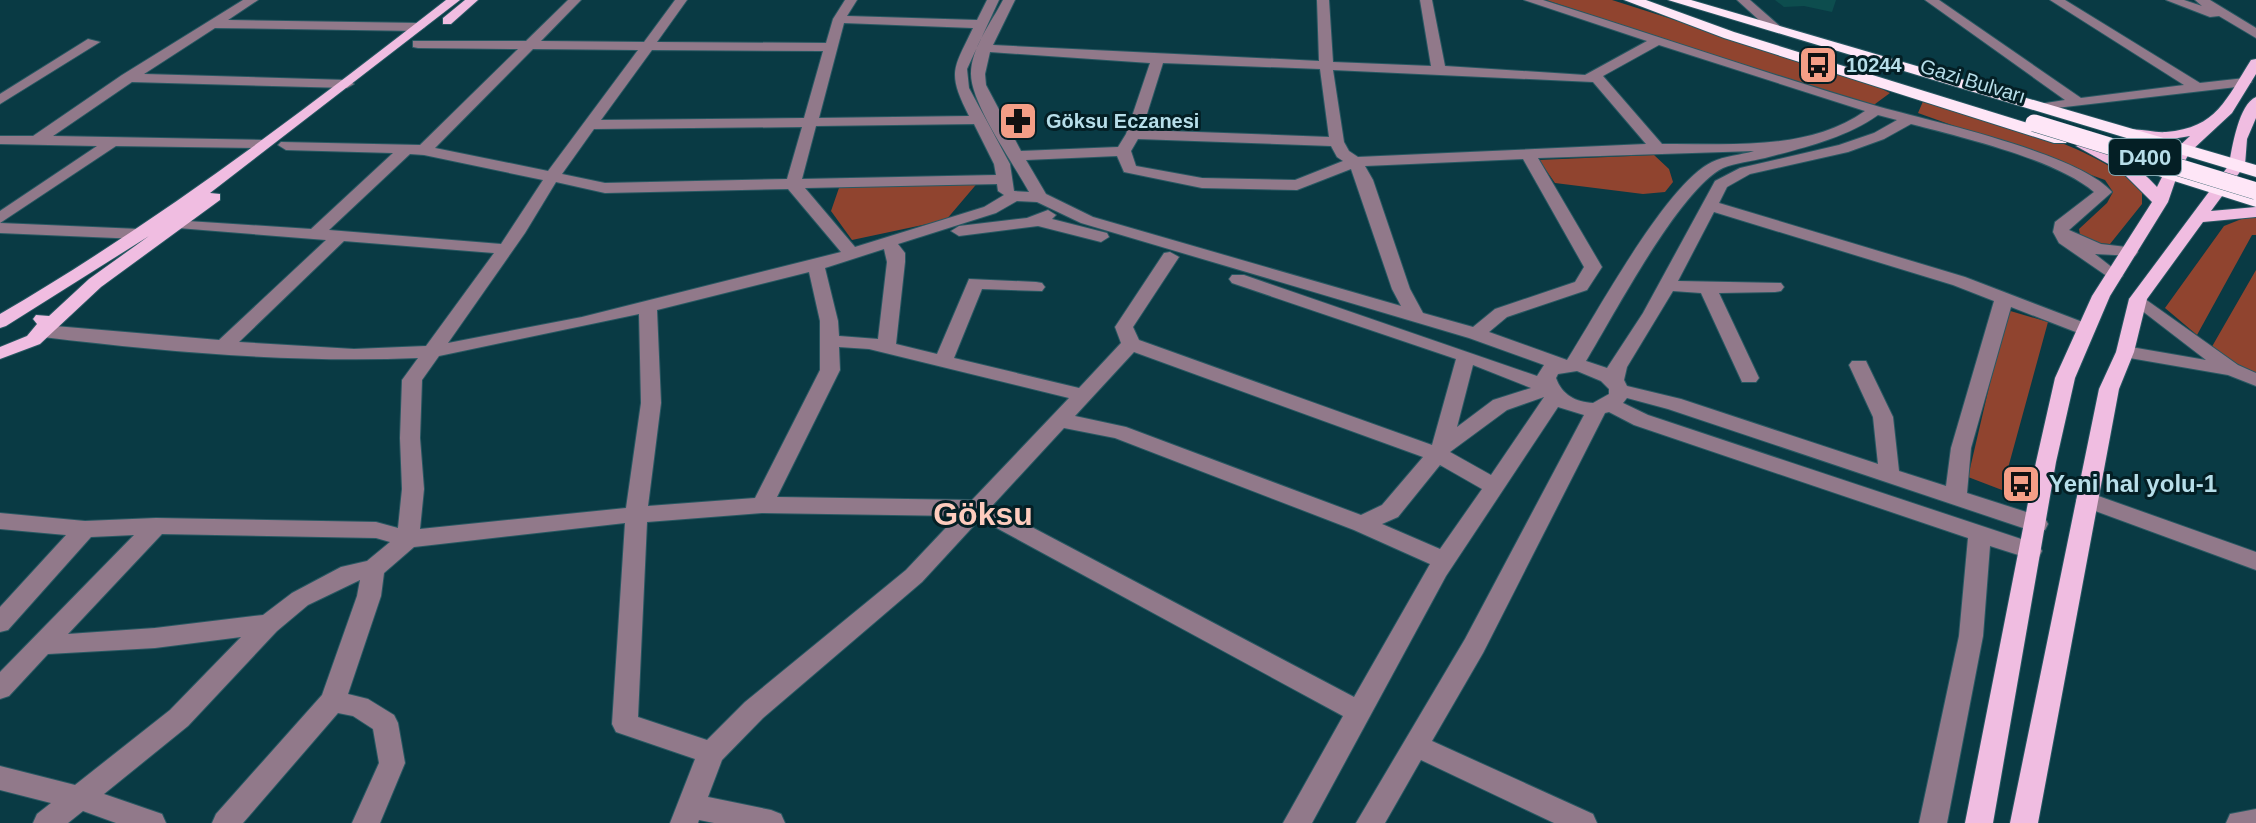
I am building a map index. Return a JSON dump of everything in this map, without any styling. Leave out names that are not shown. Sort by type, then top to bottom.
[{"type":"highway","name":"Gazi Bulvarı","points":[[1631,0],[1668,4],[2256,180]]},
{"type":"highway","points":[[1668,4],[1775,27],[2040,115],[2101,124],[2250,165]]},
{"type":"highway","points":[[1668,4],[1729,35],[2256,201]]},
{"type":"highway","name":"Gazi Bulvarı","points":[[2040,115],[2256,191]]},
{"type":"highway","points":[[2079,145],[2126,153],[2137,147],[2125,135],[2101,124]]},
{"type":"main road","points":[[0,322],[73,280],[139,234],[347,84],[454,0]]},
{"type":"main road","points":[[2,354],[39,334],[95,283],[286,145],[472,0]]},
{"type":"main road","points":[[1979,823],[2037,524],[2046,462],[2065,378],[2114,276],[2160,202],[2170,173],[2184,149],[2225,113],[2256,63]]},
{"type":"main road","points":[[2024,823],[2109,389],[2125,352],[2138,299],[2221,190],[2250,165],[2240,139],[2256,101]]},
{"type":"main road","points":[[2129,132],[2179,136],[2208,126]]},
{"type":"main road","points":[[2079,145],[2116,160],[2134,172],[2146,181],[2160,202]]},
{"type":"main road","points":[[2201,217],[2256,212]]},
{"type":"main road","points":[[0,322],[36,317],[46,324],[39,334]]},
{"type":"street","points":[[36,141],[127,78],[252,0]]},
{"type":"street","points":[[315,234],[415,150],[575,0]]},
{"type":"street","points":[[47,823],[179,718],[269,624],[300,599],[349,573],[373,569],[408,539],[413,489],[410,438],[412,380],[506,249],[588,125],[681,0]]},
{"type":"street","points":[[793,184],[830,47],[839,19],[851,0]]},
{"type":"street","points":[[993,0],[960,69],[962,88],[1002,164],[1005,179],[1000,216],[1013,222]]},
{"type":"street","points":[[1009,0],[984,48],[977,76],[990,110],[1045,200],[1050,213],[1039,221]]},
{"type":"street","points":[[1323,0],[1326,66],[1337,142],[1342,154],[1355,162],[1365,180],[1401,289],[1416,317]]},
{"type":"street","points":[[1426,0],[1439,70]]},
{"type":"street","points":[[1530,0],[2071,171],[2100,185],[2104,192],[2061,226],[2061,232],[2065,239],[2101,263],[2114,276]]},
{"type":"street","points":[[1743,0],[1775,27]]},
{"type":"street","points":[[1931,0],[2077,102]]},
{"type":"street","points":[[2056,0],[2196,87]]},
{"type":"street","points":[[2172,0],[2232,20]]},
{"type":"street","points":[[2201,0],[2256,34]]},
{"type":"street","points":[[839,19],[980,24]]},
{"type":"street","points":[[213,24],[419,27]]},
{"type":"street","points":[[984,48],[1587,79],[1596,77],[1657,41]]},
{"type":"street","points":[[0,100],[93,42]]},
{"type":"street","points":[[418,44],[830,47]]},
{"type":"street","points":[[1158,59],[1133,134],[1123,151],[1129,169],[1202,183],[1297,185],[1355,162],[1528,153],[1793,146]]},
{"type":"street","points":[[1297,823],[1444,561],[1494,486],[1550,391],[1546,378],[1550,370],[1567,364],[1694,176],[1688,159],[1669,151],[1650,149],[1596,77]]},
{"type":"street","points":[[127,78],[347,84]]},
{"type":"street","points":[[2040,115],[2077,102],[2245,82]]},
{"type":"street","points":[[1689,187],[1718,165],[1793,146],[1856,124],[1876,110]]},
{"type":"street","points":[[1370,823],[1474,646],[1610,396],[1617,367],[1667,284],[1721,184],[1789,159],[1843,149],[1879,136],[1910,118]]},
{"type":"street","points":[[588,125],[979,120]]},
{"type":"street","points":[[1133,134],[1337,142]]},
{"type":"street","points":[[0,140],[265,144]]},
{"type":"street","points":[[0,218],[114,141]]},
{"type":"street","points":[[286,145],[415,150],[605,188],[1005,179]]},
{"type":"street","points":[[1701,148],[1718,165],[1736,176]]},
{"type":"street","points":[[1019,156],[1123,151]]},
{"type":"street","points":[[1476,334],[1501,313],[1581,286],[1593,267],[1564,210],[1528,153]]},
{"type":"street","points":[[793,184],[852,254]]},
{"type":"street","points":[[897,242],[1023,195],[1045,200],[1087,220],[1476,334],[1567,364],[1603,372],[1610,396],[1641,420],[2031,551]]},
{"type":"street","points":[[1709,205],[1959,281],[2086,330]]},
{"type":"street","points":[[39,334],[354,355],[431,352],[582,323],[897,242],[1013,222],[1039,221],[1170,257],[1466,356],[1583,408],[1610,396],[1674,404],[2037,524]]},
{"type":"street","points":[[178,223],[506,249]]},
{"type":"street","points":[[0,228],[139,234]]},
{"type":"street","points":[[2061,232],[2097,249],[2129,252]]},
{"type":"street","points":[[224,346],[340,236]]},
{"type":"street","points":[[886,347],[897,242]]},
{"type":"street","points":[[1170,257],[1124,327],[1131,344],[1439,452],[1494,486]]},
{"type":"street","points":[[762,505],[830,370],[829,321],[816,265]]},
{"type":"street","points":[[943,362],[975,283],[1036,287]]},
{"type":"street","points":[[1667,284],[1708,288],[1775,287]]},
{"type":"street","points":[[1708,288],[1749,378]]},
{"type":"street","points":[[1956,495],[1961,448],[2004,299]]},
{"type":"street","points":[[2138,299],[2231,369],[2256,380]]},
{"type":"street","points":[[648,307],[651,403],[636,515],[635,582],[625,724],[711,753]]},
{"type":"street","points":[[829,341],[869,343],[1082,395]]},
{"type":"street","points":[[771,823],[689,814],[711,753],[754,710],[914,576],[1131,344]]},
{"type":"street","points":[[2125,352],[2231,369]]},
{"type":"street","points":[[1439,452],[1466,356]]},
{"type":"street","points":[[1859,365],[1884,413],[1889,438],[1888,474]]},
{"type":"street","points":[[1362,524],[1390,511],[1439,452],[1500,405],[1550,391]]},
{"type":"street","points":[[1059,420],[1119,432],[1362,524],[1444,561]]},
{"type":"street","points":[[2087,500],[2256,561]]},
{"type":"street","points":[[0,521],[85,529],[156,526],[376,530],[408,539],[762,505],[978,508],[1360,712]]},
{"type":"street","points":[[0,689],[11,664],[42,645],[156,526]]},
{"type":"street","points":[[0,623],[85,529]]},
{"type":"street","points":[[1933,823],[1971,636],[1980,534]]},
{"type":"street","points":[[226,823],[333,701],[369,596],[373,569]]},
{"type":"street","points":[[42,645],[155,638],[269,624]]},
{"type":"street","points":[[333,701],[359,707],[385,723],[392,763],[366,823]]},
{"type":"street","points":[[1415,745],[1583,823]]},
{"type":"street","points":[[0,778],[80,798],[152,823]]},
{"type":"street","points":[[2240,823],[2256,822]]},
{"type":"shaded area","points":[[1546,0],[1612,0],[1866,81],[1890,93],[1871,107]]},
{"type":"shaded area","points":[[1924,99],[2038,134],[2093,157],[2142,189],[2142,204],[2110,244],[2095,243],[2080,235],[2079,229],[2107,203],[2113,192],[2105,180],[1918,113]]},
{"type":"shaded area","points":[[1654,155],[1669,169],[1673,182],[1665,192],[1643,194],[1555,183],[1539,160]]},
{"type":"shaded area","points":[[980,180],[946,220],[852,240],[831,211],[840,185]]},
{"type":"shaded area","points":[[2256,217],[2256,235],[2252,235],[2197,335],[2165,308],[2224,226]]},
{"type":"shaded area","points":[[2256,270],[2256,374],[2210,350]]},
{"type":"shaded area","points":[[2007,310],[2048,322],[2002,490],[1968,477]]},
{"type":"place","name":"10244","points":[[1818,65]]},
{"type":"place","name":"Göksu Eczanesi","points":[[1018,121]]},
{"type":"place","name":"Yeni hal yolu-1","points":[[2021,484]]},
{"type":"district","name":"Göksu","points":[[983,514]]}]
